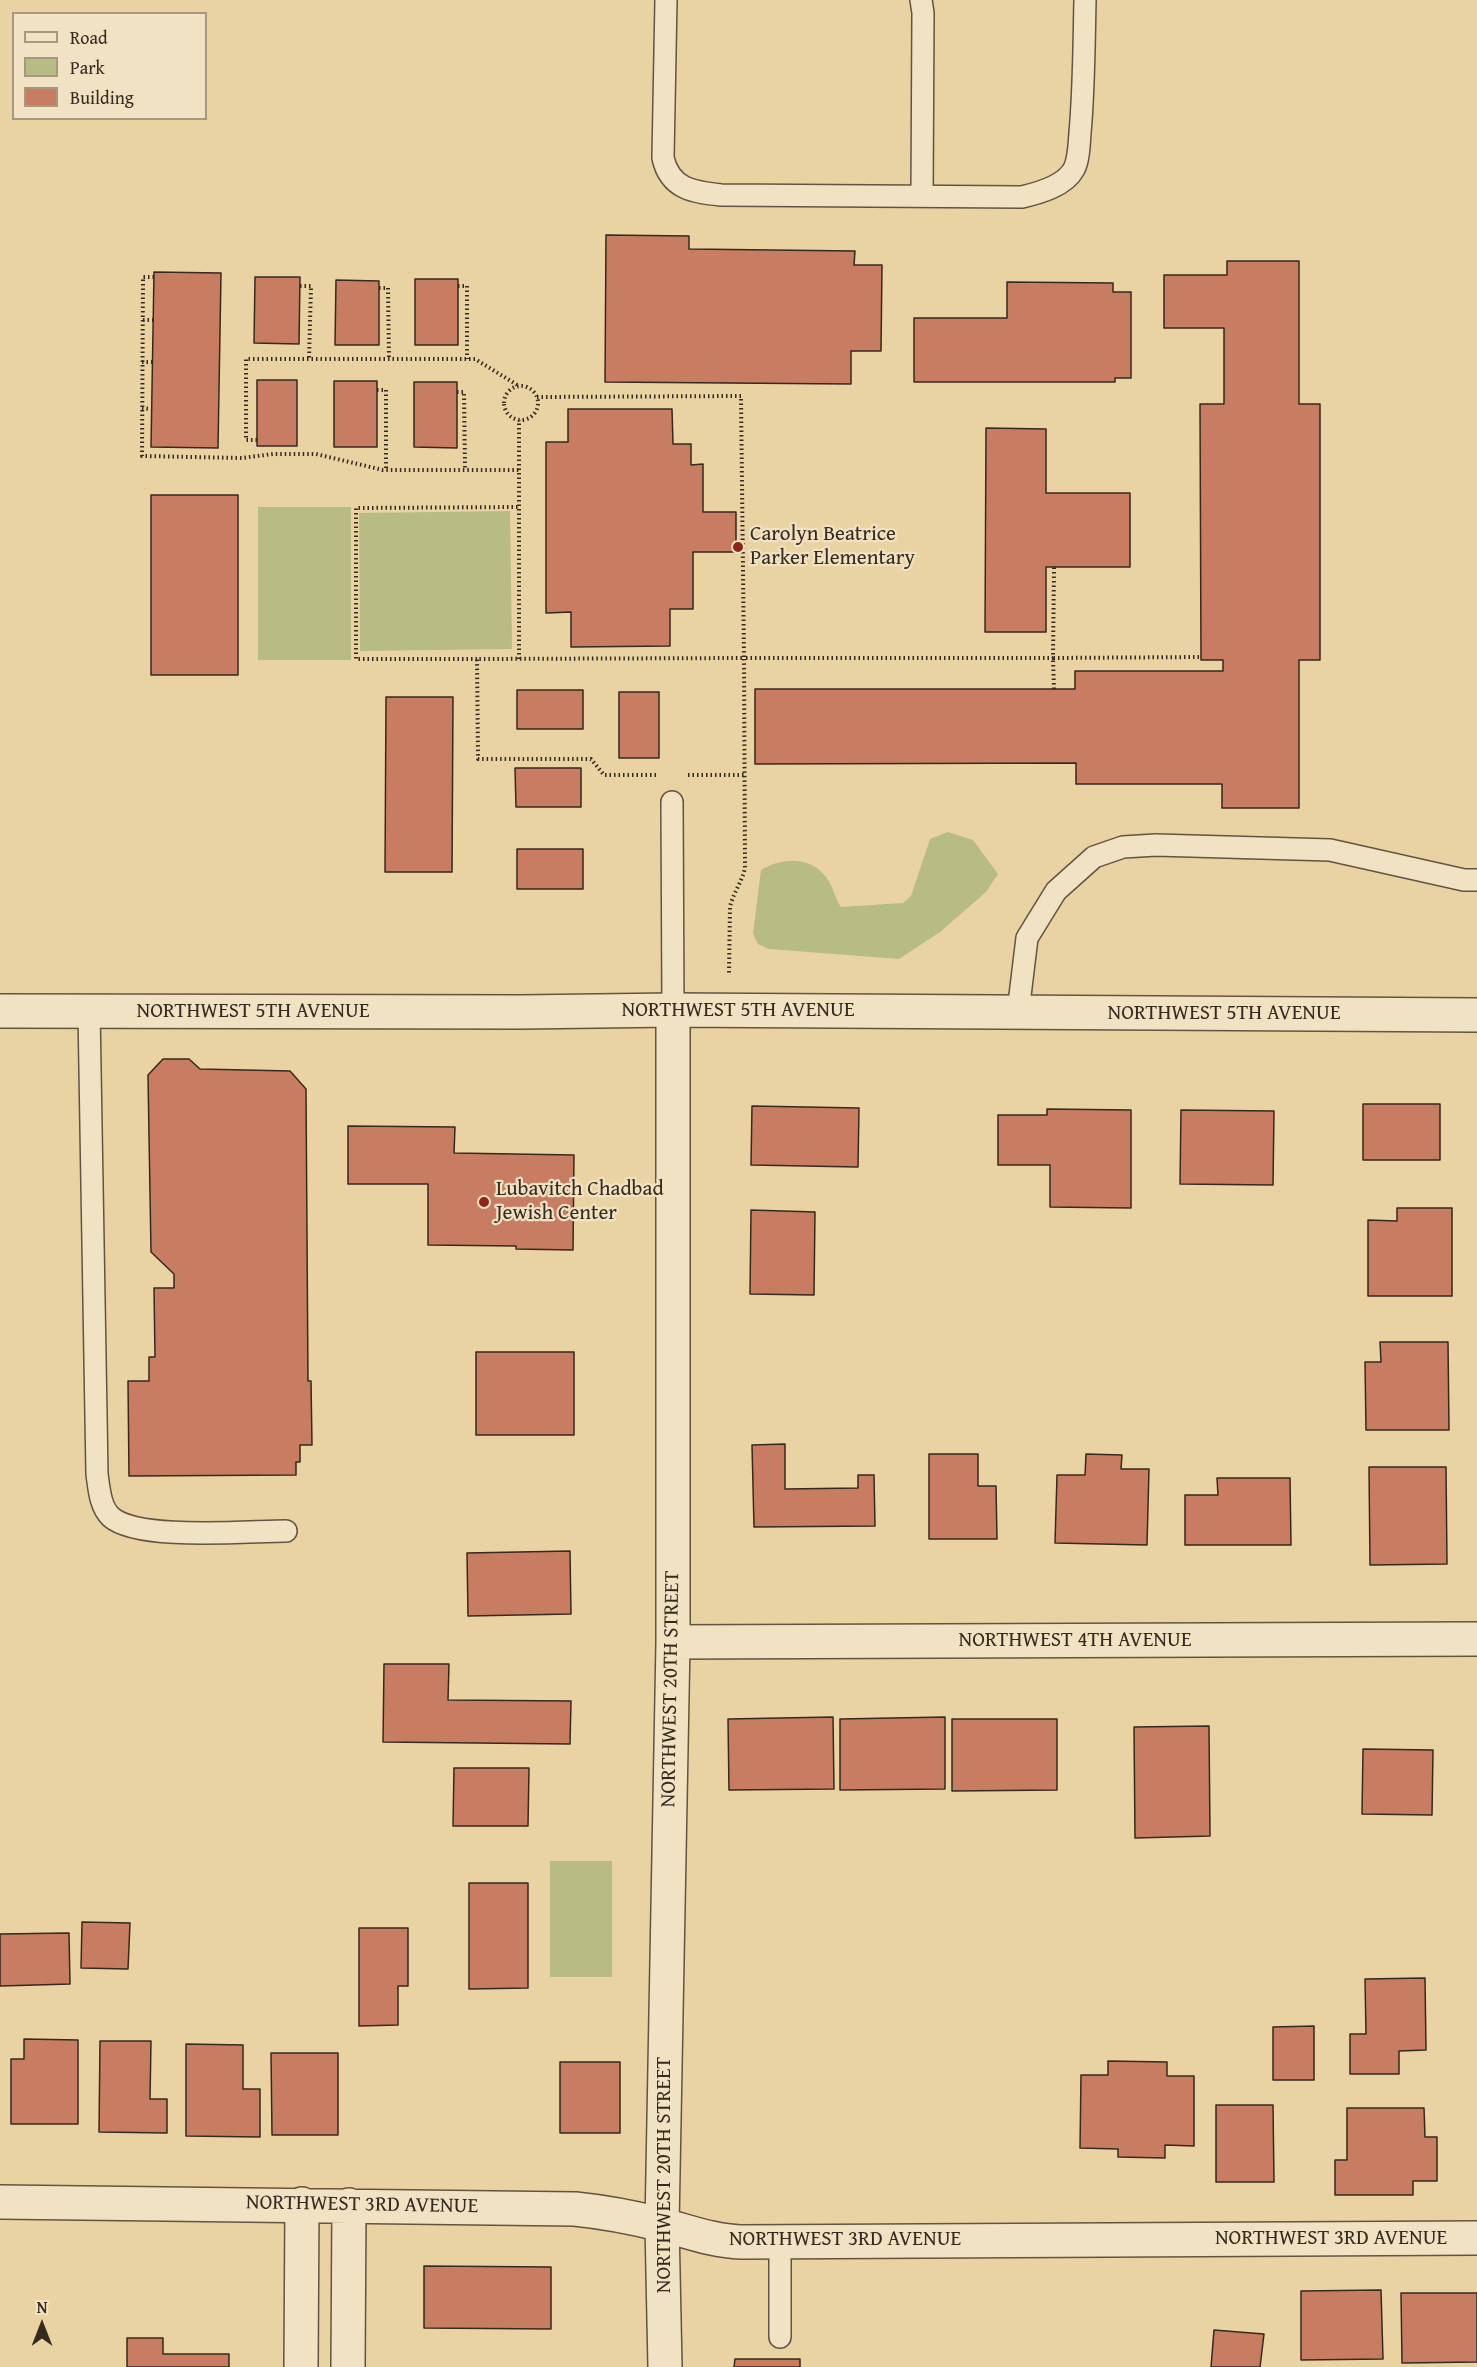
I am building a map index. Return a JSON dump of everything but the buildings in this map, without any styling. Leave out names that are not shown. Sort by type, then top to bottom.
[{"type":"street","name":"NORTHWEST 5TH AVENUE","points":[[0,1011],[673,1011],[1477,1015]]},
{"type":"street","name":"NORTHWEST 20TH STREET","points":[[665,2367],[662,2225],[673,1642],[673,1011]]},
{"type":"street","name":"NORTHWEST 4TH AVENUE","points":[[673,1642],[1477,1639]]},
{"type":"street","name":"NORTHWEST 3RD AVENUE","points":[[0,2202],[575,2209],[617,2214],[724,2241],[1477,2238]]},
{"type":"street","points":[[301,2367],[302,2204]]},
{"type":"street","points":[[348,2367],[349,2205]]},
{"type":"lane","points":[[666,0],[663,158],[666,172],[676,183],[698,193],[721,195],[922,196],[1036,194],[1065,179],[1074,169],[1078,155],[1083,97],[1085,0]]},
{"type":"lane","points":[[921,0],[923,13],[922,196]]},
{"type":"lane","points":[[672,802],[673,1011]]},
{"type":"lane","points":[[1017,1012],[1027,938],[1056,891],[1094,857],[1123,846],[1156,844],[1330,850],[1464,880],[1477,880]]},
{"type":"lane","points":[[89,1011],[97,1474],[100,1499],[111,1517],[134,1529],[162,1532],[286,1531]]},
{"type":"lane","points":[[780,2242],[780,2337]]},
{"type":"path","points":[[154,277],[142,277],[142,456],[242,458],[273,454],[316,454],[386,470],[519,470]]},
{"type":"path","points":[[300,286],[311,286],[309,359]]},
{"type":"path","points":[[458,286],[467,286],[467,359]]},
{"type":"path","points":[[379,288],[388,288],[389,359]]},
{"type":"path","points":[[142,320],[153,320]]},
{"type":"path","points":[[257,440],[246,440],[246,359],[475,359],[519,386],[530,388],[537,397],[535,413],[519,420],[505,411],[504,399],[509,390],[519,386]]},
{"type":"path","points":[[142,362],[152,362]]},
{"type":"path","points":[[377,390],[386,390],[386,470]]},
{"type":"path","points":[[457,392],[464,392],[465,470]]},
{"type":"path","points":[[537,397],[741,396],[745,868],[743,879],[732,897],[730,907],[729,979]]},
{"type":"path","points":[[142,408],[151,409]]},
{"type":"path","points":[[519,420],[519,659]]},
{"type":"path","points":[[519,507],[356,508],[356,659],[1201,657]]},
{"type":"path","points":[[1054,567],[1054,689]]},
{"type":"path","points":[[477,659],[477,759],[591,759],[604,775],[662,775]]},
{"type":"path","points":[[686,775],[744,775]]},
{"type":"green space","points":[[258,507],[351,507],[351,660],[258,660]]},
{"type":"green space","points":[[510,511],[512,649],[360,651],[359,513]]},
{"type":"green space","points":[[948,832],[973,840],[998,874],[986,892],[940,932],[899,959],[769,949],[758,944],[753,934],[761,870],[786,861],[811,865],[828,880],[841,907],[903,903],[911,896],[930,839]]},
{"type":"green space","points":[[550,1861],[612,1861],[612,1977],[550,1977]]},
{"type":"place","name":"Carolyn Beatrice Parker Elementary","points":[[738,547]]},
{"type":"place","name":"Lubavitch Chadbad Jewish Center","points":[[484,1202]]}]
